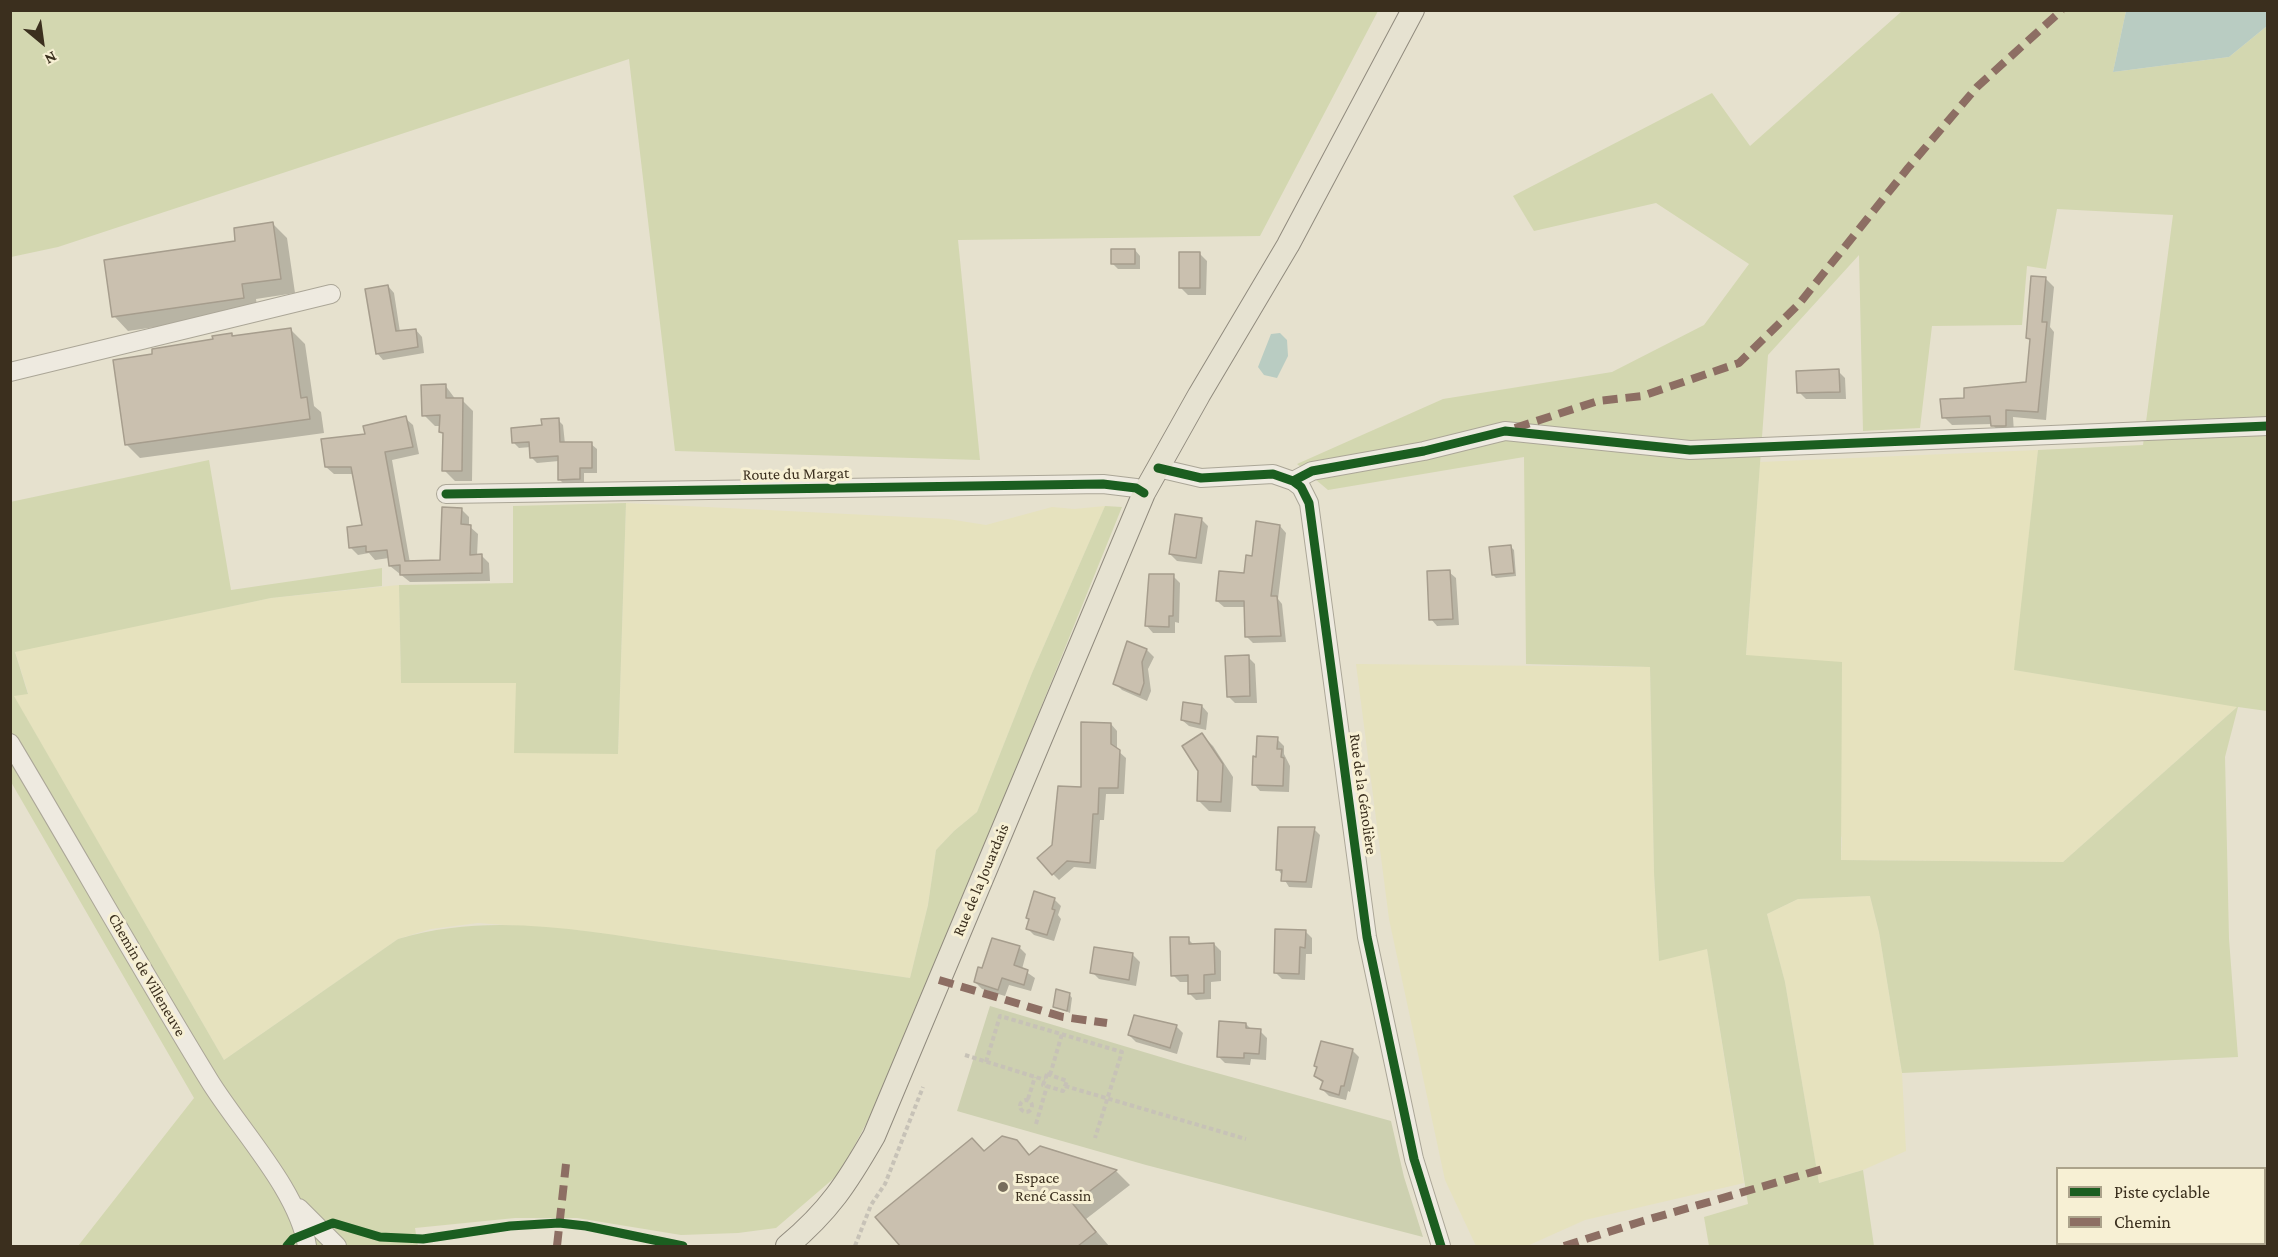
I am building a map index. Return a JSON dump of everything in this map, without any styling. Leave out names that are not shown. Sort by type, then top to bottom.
[{"type":"main road","name":"Rue de la Jouardais","points":[[787,1246],[826,1211],[846,1186],[874,1136],[1144,493],[1288,245],[1413,10]]},
{"type":"street","points":[[10,372],[331,294]]},
{"type":"street","points":[[1158,468],[1202,478],[1273,474],[1293,481],[1312,471],[1424,451],[1505,432],[1690,450],[2268,426]]},
{"type":"street","name":"Rue de la Génolière","points":[[1293,481],[1301,488],[1309,503],[1367,937],[1413,1159],[1441,1246]]},
{"type":"street","name":"Route du Margat","points":[[446,494],[1103,484],[1136,488],[1144,493]]},
{"type":"street","name":"Chemin de Villeneuve","points":[[10,743],[210,1081],[291,1201],[304,1228],[307,1246]]},
{"type":"street","name":"Chemin de Villeneuve","points":[[291,1201],[337,1246]]},
{"type":"path","points":[[986,1062],[1000,1016],[1122,1052],[1095,1138]]},
{"type":"path","points":[[1050,1075],[1062,1034]]},
{"type":"path","points":[[965,1055],[1045,1080]]},
{"type":"path","points":[[1047,1074],[1050,1075],[1067,1081],[1063,1092],[1043,1085],[1047,1074]]},
{"type":"path","points":[[1028,1099],[1035,1077]]},
{"type":"path","points":[[1036,1124],[1047,1086]]},
{"type":"path","points":[[1065,1086],[1246,1140]]},
{"type":"path","points":[[855,1246],[871,1205],[885,1184],[923,1087]]},
{"type":"shaded area","points":[[2126,11],[2267,11],[2267,26],[2229,57],[2113,72]]},
{"type":"shaded area","points":[[1280,333],[1287,340],[1288,356],[1277,378],[1264,375],[1258,367],[1271,334]]},
{"type":"shaded area","points":[[2038,450],[2015,670],[2238,706],[2063,862],[1841,860],[1842,838],[1746,656],[1760,462]]},
{"type":"shaded area","points":[[626,503],[948,519],[986,525],[1052,507],[1074,509],[1105,506],[1032,673],[977,812],[936,850],[928,905],[910,978],[583,931],[478,923],[431,929],[398,939],[224,1060],[13,695],[28,693],[15,651],[271,598],[399,585],[401,683],[516,683],[618,754]]},
{"type":"shaded area","points":[[1356,664],[1650,667],[1654,873],[1659,960],[1707,948],[1744,1183],[1585,1220],[1527,1246],[1476,1246],[1445,1180],[1389,919]]},
{"type":"shaded area","points":[[1870,896],[1879,932],[1902,1073],[1906,1151],[1863,1170],[1819,1183],[1785,982],[1767,914],[1798,899]]},
{"type":"green space","points":[[10,11],[1378,11],[1260,236],[958,240],[980,460],[675,451],[629,59],[58,247],[11,257]]},
{"type":"green space","points":[[1902,11],[2126,11],[2113,72],[2229,57],[2267,26],[2267,711],[2238,707],[2225,757],[2229,939],[2238,1057],[1902,1073],[1879,932],[1870,896],[1798,899],[1767,914],[1785,982],[1819,1183],[1863,1170],[1874,1246],[1709,1246],[1704,1217],[1748,1204],[1707,949],[1659,961],[1654,873],[1650,667],[1526,664],[1524,457],[1328,490],[1297,464],[1443,399],[1612,372],[1704,325],[1749,264],[1656,203],[1534,231],[1513,196],[1712,93],[1750,146]],"holes":[[[2057,209],[2173,215],[2143,445],[2038,450],[2014,670],[2237,707],[2063,862],[1841,860],[1842,662],[1746,655],[1768,355],[1859,255],[1863,431],[1920,428],[1932,326],[2022,325],[2027,266],[2046,269]]]},
{"type":"green space","points":[[209,460],[231,590],[382,568],[382,586],[271,598],[15,652],[28,694],[14,696],[224,1060],[398,939],[468,926],[539,926],[610,934],[910,978],[928,905],[936,850],[977,812],[1032,673],[1105,506],[1122,507],[950,932],[877,1103],[840,1173],[776,1228],[738,1233],[681,1235],[577,1218],[515,1218],[415,1228],[418,1246],[78,1246],[194,1098],[11,782],[10,502]]},
{"type":"green space","points":[[626,503],[618,754],[514,753],[516,683],[401,683],[399,585],[513,583],[513,506]]},
{"type":"green space","points":[[990,1006],[1184,1064],[1391,1121],[1404,1177],[1423,1237],[1146,1165],[957,1111]]},
{"type":"building","points":[[273,222],[281,279],[242,284],[244,298],[112,317],[104,260],[235,241],[234,228]]},
{"type":"building","points":[[1111,249],[1135,249],[1135,264],[1111,264]]},
{"type":"building","points":[[1179,252],[1200,252],[1200,288],[1179,288]]},
{"type":"building","points":[[2031,276],[2046,277],[2042,322],[2047,322],[2038,412],[2006,410],[2006,426],[1991,426],[1990,416],[1942,418],[1940,399],[1964,398],[1964,388],[2026,382],[2030,339],[2026,338]]},
{"type":"building","points":[[388,285],[396,331],[416,329],[418,347],[376,354],[365,289]]},
{"type":"building","points":[[291,328],[301,398],[307,397],[310,419],[125,445],[113,360],[152,354],[152,349],[213,339],[212,336],[232,333],[232,336]]},
{"type":"building","points":[[1839,369],[1840,392],[1797,393],[1796,371]]},
{"type":"building","points":[[446,384],[446,398],[463,398],[462,471],[442,471],[443,433],[439,432],[440,415],[422,416],[421,385]]},
{"type":"building","points":[[406,416],[413,447],[385,452],[405,561],[440,560],[442,507],[462,508],[461,524],[471,525],[470,555],[482,554],[482,573],[400,575],[400,565],[389,566],[387,550],[366,552],[366,546],[349,548],[347,527],[362,525],[351,467],[325,467],[321,439],[365,434],[363,426]]},
{"type":"building","points":[[559,418],[560,442],[592,442],[592,468],[580,468],[580,479],[558,480],[558,456],[530,458],[529,442],[512,443],[511,428],[542,425],[541,419]]},
{"type":"building","points":[[1175,514],[1202,518],[1196,558],[1169,554]]},
{"type":"building","points":[[1256,521],[1280,525],[1271,596],[1277,596],[1281,636],[1245,637],[1244,601],[1216,601],[1219,571],[1244,573],[1246,555],[1252,556]]},
{"type":"building","points":[[1511,545],[1514,573],[1492,575],[1489,547]]},
{"type":"building","points":[[1450,570],[1453,619],[1429,620],[1427,571]]},
{"type":"building","points":[[1149,574],[1174,574],[1173,616],[1169,616],[1169,627],[1145,626]]},
{"type":"building","points":[[1127,641],[1147,649],[1142,662],[1144,683],[1140,695],[1113,684]]},
{"type":"building","points":[[1249,655],[1250,696],[1227,697],[1225,656]]},
{"type":"building","points":[[1183,702],[1202,705],[1200,724],[1181,720]]},
{"type":"building","points":[[1081,722],[1111,723],[1111,744],[1120,750],[1118,788],[1099,788],[1098,814],[1093,814],[1090,863],[1067,861],[1052,875],[1037,858],[1052,845],[1058,786],[1081,787]]},
{"type":"building","points":[[1202,733],[1223,764],[1221,802],[1197,801],[1198,771],[1182,746]]},
{"type":"building","points":[[1257,736],[1278,737],[1277,749],[1282,749],[1281,757],[1284,758],[1283,786],[1252,785],[1253,756],[1256,757]]},
{"type":"building","points":[[1278,827],[1315,827],[1306,882],[1281,881],[1282,870],[1276,870]]},
{"type":"building","points":[[1034,891],[1055,898],[1052,909],[1055,910],[1047,935],[1026,929],[1029,919],[1026,918]]},
{"type":"building","points":[[1275,929],[1306,930],[1305,948],[1300,947],[1299,974],[1274,973]]},
{"type":"building","points":[[1170,937],[1189,937],[1189,944],[1214,943],[1215,974],[1204,975],[1204,993],[1188,994],[1188,975],[1171,976]]},
{"type":"building","points":[[992,938],[1020,946],[1014,965],[1028,970],[1024,985],[1002,978],[998,990],[974,982],[978,967],[982,968]]},
{"type":"building","points":[[1094,947],[1133,953],[1129,980],[1090,973]]},
{"type":"building","points":[[1056,989],[1070,993],[1067,1011],[1053,1007]]},
{"type":"building","points":[[1134,1015],[1177,1025],[1170,1048],[1128,1035]]},
{"type":"building","points":[[1219,1021],[1246,1023],[1246,1028],[1261,1029],[1259,1054],[1244,1053],[1244,1058],[1217,1057]]},
{"type":"building","points":[[1321,1041],[1353,1049],[1344,1086],[1341,1086],[1339,1095],[1320,1089],[1323,1081],[1314,1076],[1317,1067],[1314,1066]]},
{"type":"building","name":"Espace René Cassin","points":[[1002,1136],[1017,1140],[1029,1155],[1040,1146],[1117,1170],[1073,1204],[1096,1232],[1078,1246],[900,1246],[875,1217],[972,1138],[984,1151]]},
{"type":"marked path","points":[[1515,428],[1598,401],[1642,396],[1739,363],[1799,304],[1908,168],[1977,87],[2062,10]]},
{"type":"marked path","points":[[939,980],[1063,1017],[1107,1023]]},
{"type":"marked path","points":[[557,1246],[566,1164]]},
{"type":"marked path","points":[[1564,1246],[1823,1169]]},
{"type":"cycle path","points":[[1293,481],[1312,471],[1424,451],[1505,431],[1690,450],[2268,426]]},
{"type":"cycle path","points":[[1158,468],[1201,478],[1273,474],[1293,481],[1301,487],[1309,503],[1367,937],[1414,1159],[1441,1246]]},
{"type":"cycle path","points":[[446,494],[1103,484],[1136,488],[1144,493]]},
{"type":"cycle path","points":[[287,1246],[293,1239],[333,1223],[380,1237],[423,1239],[510,1226],[559,1223],[586,1226],[683,1246]]},
{"type":"place","name":"Espace René Cassin","points":[[1003,1187]]}]
